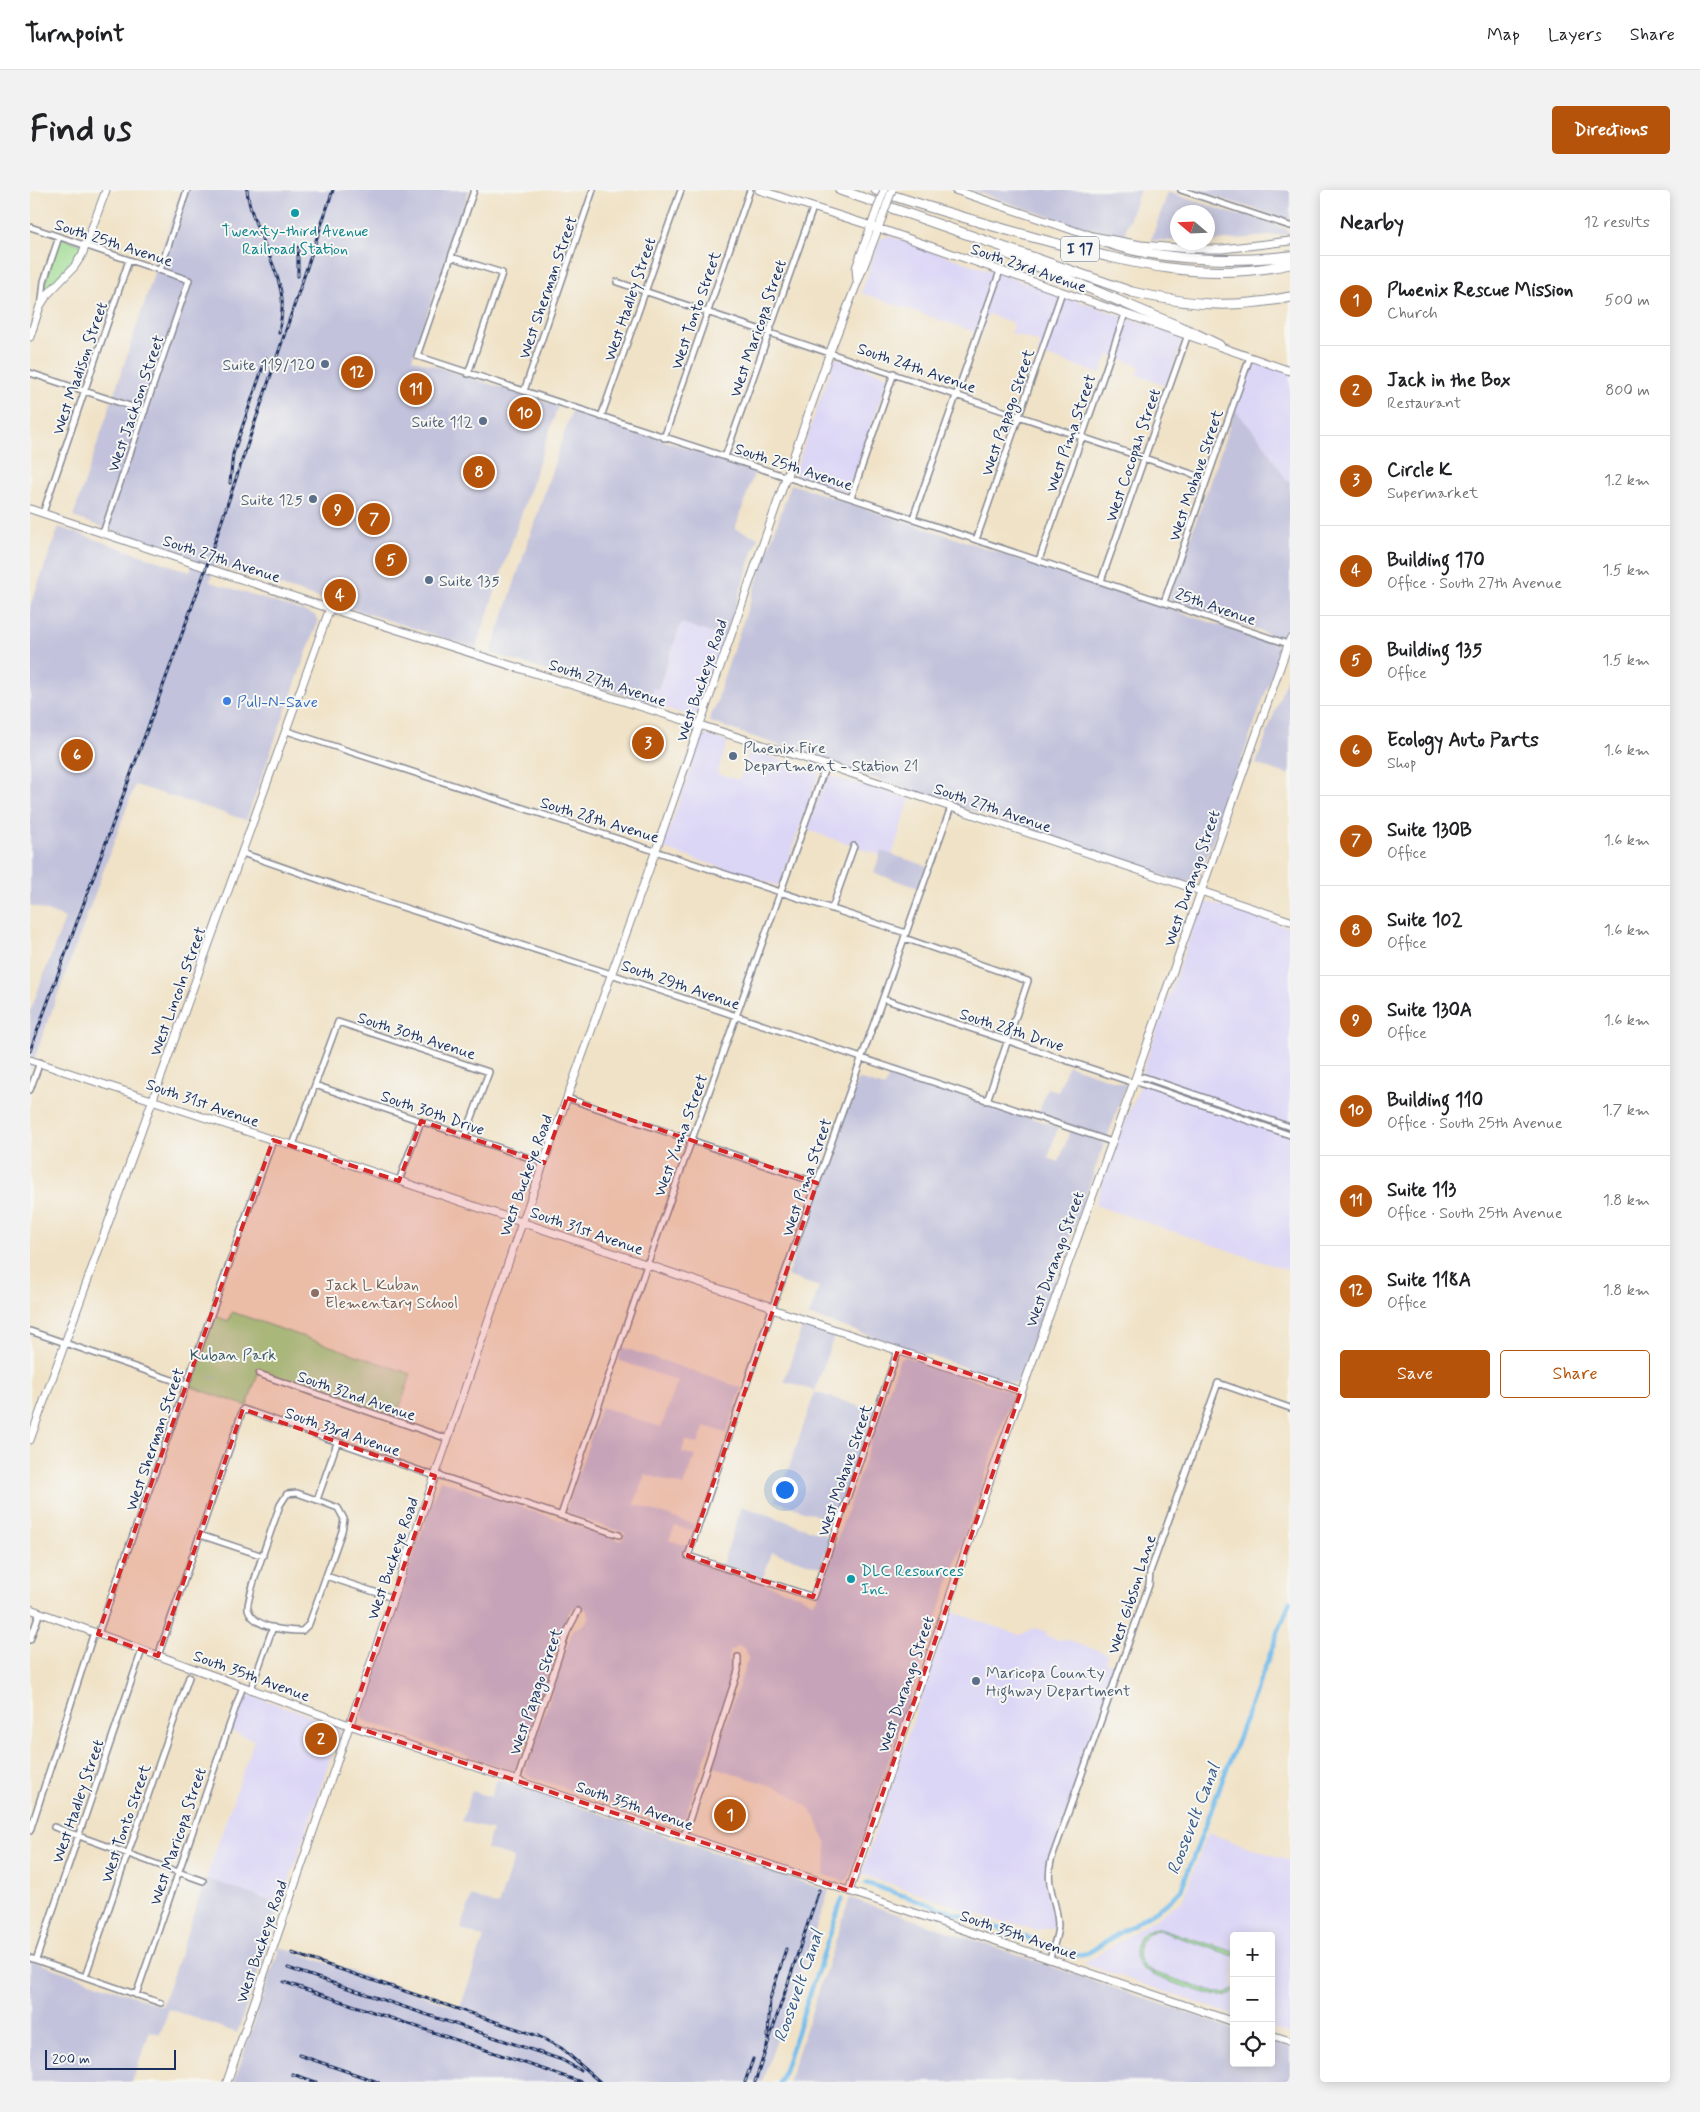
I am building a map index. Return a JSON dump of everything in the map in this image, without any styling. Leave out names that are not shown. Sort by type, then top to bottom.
[{"type":"highway","points":[[836,190],[843,191]]},
{"type":"highway","name":"I 17","points":[[876,190],[964,218],[1113,258],[1160,268],[1194,272],[1244,271],[1290,264]]},
{"type":"highway","name":"I 17","points":[[843,191],[1106,283],[1174,302],[1208,305],[1253,303],[1290,298]]},
{"type":"highway","points":[[1087,235],[1106,243],[1144,251],[1194,258],[1243,259],[1290,256]]},
{"type":"highway","points":[[982,239],[1011,256],[1219,345]]},
{"type":"main road","points":[[30,337],[40,306],[51,289],[78,261],[86,246],[106,190]]},
{"type":"main road","name":"South 23rd Avenue","points":[[759,190],[875,227],[1290,370]]},
{"type":"main road","name":"West Buckeye Road","points":[[227,2082],[522,1223],[857,280],[856,268],[875,227],[884,190]]},
{"type":"main road","name":"West Buckeye Road","points":[[878,217],[892,190]]},
{"type":"main road","points":[[955,190],[1087,235],[1141,245],[1191,249],[1240,248],[1290,241]]},
{"type":"main road","name":"South 27th Avenue","points":[[30,508],[330,608],[826,765],[1290,922]]},
{"type":"main road","name":"West Lincoln Street","points":[[30,1440],[330,608]]},
{"type":"main road","name":"West Durango Street","points":[[849,1891],[1021,1391],[1134,1081],[1289,642]]},
{"type":"main road","name":"South 31st Avenue","points":[[30,1060],[293,1145],[767,1305],[772,1309],[1021,1391]]},
{"type":"main road","name":"South 35th Avenue","points":[[30,1609],[349,1725],[1050,1958],[1230,2021]]},
{"type":"main road","points":[[1275,2036],[1290,2041]]},
{"type":"street","points":[[160,270],[187,190]]},
{"type":"street","points":[[468,374],[502,273],[451,257],[474,190]]},
{"type":"street","name":"West Sherman Street","points":[[524,391],[593,190]]},
{"type":"street","name":"West Hadley Street","points":[[601,416],[681,190]]},
{"type":"street","name":"West Tonto Street","points":[[664,438],[750,190]]},
{"type":"street","points":[[1181,190],[1290,226]]},
{"type":"street","name":"West Maricopa Street","points":[[726,458],[813,208]]},
{"type":"street","name":"South 25th Avenue","points":[[30,228],[189,280]]},
{"type":"street","points":[[40,306],[44,281],[59,237]]},
{"type":"street","name":"South 25th Avenue","points":[[451,257],[417,356],[1164,602]]},
{"type":"street","name":"West Madison Street","points":[[43,513],[129,260]]},
{"type":"street","points":[[913,518],[1000,271]]},
{"type":"street","name":"West Jackson Street","points":[[103,533],[189,280]]},
{"type":"street","name":"South 24th Avenue","points":[[617,282],[1207,479]]},
{"type":"street","name":"West Papago Street","points":[[976,540],[1062,292]]},
{"type":"street","name":"West Pima Street","points":[[1038,560],[1124,314]]},
{"type":"street","name":"West Cocopah Street","points":[[1101,581],[1187,336]]},
{"type":"street","name":"West Mohave Street","points":[[1164,602],[1250,357]]},
{"type":"street","points":[[30,373],[145,411]]},
{"type":"street","points":[[851,498],[894,373]]},
{"type":"street","name":"25th Avenue","points":[[1164,602],[1289,642]]},
{"type":"street","name":"South 28th Avenue","points":[[287,731],[832,908],[1028,981],[1008,1041]]},
{"type":"street","name":"West Yuma Street","points":[[561,1515],[647,1265],[826,765]]},
{"type":"street","name":"West Pima Street","points":[[813,1597],[688,1556],[772,1309],[951,807]]},
{"type":"street","points":[[832,908],[854,846]]},
{"type":"street","name":"South 29th Avenue","points":[[242,853],[1112,1142]]},
{"type":"street","name":"South 28th Drive","points":[[883,999],[1134,1081]]},
{"type":"street","name":"South 30th Avenue","points":[[315,1085],[338,1022],[489,1072],[465,1136]]},
{"type":"street","points":[[987,1101],[1008,1041]]},
{"type":"street","points":[[30,1090],[40,1062]]},
{"type":"street","points":[[1134,1081],[1144,1077],[1290,1127]]},
{"type":"street","points":[[1134,1081],[1290,1135]]},
{"type":"street","points":[[293,1145],[315,1085]]},
{"type":"street","name":"South 30th Drive","points":[[315,1085],[544,1163]]},
{"type":"street","points":[[566,1098],[817,1183]]},
{"type":"street","points":[[400,1181],[421,1121]]},
{"type":"street","name":"West Sherman Street","points":[[30,1831],[96,1633],[187,1385],[273,1140]]},
{"type":"street","points":[[30,1331],[187,1385]]},
{"type":"street","name":"West Mohave Street","points":[[813,1597],[898,1350]]},
{"type":"street","name":"South 32nd Avenue","points":[[259,1374],[448,1439]]},
{"type":"street","name":"West Gibson Lane","points":[[1050,1958],[1058,1923],[1049,1884],[1051,1861],[1149,1585],[1153,1563],[1218,1383],[1290,1408]]},
{"type":"street","name":"South 33rd Avenue","points":[[200,1535],[243,1409],[435,1475],[619,1535]]},
{"type":"street","points":[[317,1500],[337,1442]]},
{"type":"street","points":[[297,1493],[317,1500],[338,1508],[344,1519],[342,1531],[309,1624],[302,1630],[287,1631],[252,1618],[247,1608],[250,1592],[280,1505],[288,1494],[297,1493]]},
{"type":"street","points":[[158,1656],[200,1535],[264,1556]]},
{"type":"street","points":[[326,1576],[392,1598]]},
{"type":"street","name":"West Papago Street","points":[[517,1780],[567,1632],[578,1611]]},
{"type":"street","points":[[30,1640],[40,1612]]},
{"type":"street","points":[[252,1689],[273,1627]]},
{"type":"street","name":"West Hadley Street","points":[[33,1959],[78,1836],[142,1650]]},
{"type":"street","points":[[684,1836],[738,1670],[738,1657]]},
{"type":"street","name":"West Tonto Street","points":[[86,1977],[189,1677]]},
{"type":"street","name":"West Maricopa Street","points":[[136,1994],[243,1686]]},
{"type":"street","points":[[54,1827],[203,1881]]},
{"type":"street","points":[[33,1959],[160,2003]]},
{"type":"highlighted area","points":[[567,1098],[817,1183],[688,1556],[813,1597],[898,1350],[1021,1391],[849,1891],[349,1725],[435,1476],[243,1409],[158,1656],[98,1634],[273,1140],[399,1181],[421,1121],[544,1163]]},
{"type":"shaded area","points":[[182,190],[469,190],[412,359],[558,406],[476,648],[215,565],[210,582],[315,615],[318,621],[246,820],[135,785],[30,1070],[30,1012],[65,918],[30,905],[30,606],[59,527],[190,572],[194,558],[73,517]]},
{"type":"shaded area","points":[[971,190],[1140,190],[1124,235],[1072,224]]},
{"type":"shaded area","points":[[1194,190],[1290,190],[1290,220]]},
{"type":"shaded area","points":[[1168,192],[1207,205],[1170,205],[1170,241],[1151,240]]},
{"type":"shaded area","points":[[1215,208],[1240,216],[1241,213],[1286,229],[1288,234],[1215,241]]},
{"type":"shaded area","points":[[889,236],[1183,337],[1167,386],[1137,375],[1140,366],[1108,355],[1100,374],[1038,353],[1041,343],[1011,333],[1014,323],[988,314],[981,334],[861,293],[879,241]]},
{"type":"shaded area","points":[[837,358],[886,375],[888,378],[849,489],[845,492],[798,477],[795,471],[834,360]]},
{"type":"shaded area","points":[[1258,362],[1290,373],[1290,482],[1287,481],[1262,441],[1235,410],[1250,367],[1253,363]]},
{"type":"shaded area","points":[[572,410],[755,471],[735,529],[758,537],[725,638],[681,623],[658,690],[654,688],[648,703],[491,653]]},
{"type":"shaded area","points":[[1235,410],[1262,441],[1287,481],[1290,482],[1290,625],[1286,636],[1282,639],[1169,599]]},
{"type":"shaded area","points":[[791,484],[1279,645],[1281,649],[1199,879],[1186,882],[1179,881],[710,722],[709,719],[717,703],[722,682]]},
{"type":"shaded area","points":[[681,623],[725,638],[697,714],[693,717],[648,703],[654,688],[659,689]]},
{"type":"shaded area","points":[[1290,669],[1290,775],[1256,764]]},
{"type":"shaded area","points":[[706,735],[728,742],[717,773],[739,780],[750,749],[819,773],[779,886],[664,849],[663,847],[702,737]]},
{"type":"shaded area","points":[[827,775],[910,799],[892,855],[882,851],[880,855],[807,830]]},
{"type":"shaded area","points":[[881,851],[927,866],[919,888],[874,873]]},
{"type":"shaded area","points":[[1208,902],[1290,928],[1290,1271],[1095,1205],[1118,1138],[1138,1092],[1144,1067],[1201,905]]},
{"type":"shaded area","points":[[1068,1065],[1126,1085],[1107,1138],[1038,1115],[1047,1088],[1058,1092]]},
{"type":"shaded area","points":[[891,1070],[1058,1127],[1048,1158],[1059,1162],[1070,1131],[1104,1144],[1019,1380],[1015,1384],[811,1316],[808,1319],[819,1287],[787,1276],[858,1079],[885,1087]]},
{"type":"shaded area","points":[[804,1322],[835,1333],[815,1391],[784,1381]]},
{"type":"shaded area","points":[[622,1347],[742,1388],[726,1433],[705,1426],[698,1444],[685,1440],[682,1452],[695,1456],[683,1486],[645,1474],[634,1504],[695,1525],[693,1531],[675,1526],[669,1540],[687,1546],[684,1557],[801,1596],[812,1602],[816,1600],[900,1358],[904,1356],[1008,1391],[1012,1396],[849,1878],[844,1881],[824,1875],[827,1856],[826,1842],[816,1818],[808,1807],[784,1790],[711,1766],[748,1658],[745,1648],[739,1646],[730,1651],[729,1660],[735,1670],[683,1823],[679,1826],[526,1775],[525,1770],[573,1630],[586,1623],[588,1619],[587,1611],[584,1608],[575,1607],[569,1613],[515,1770],[510,1770],[365,1721],[361,1717],[398,1599],[440,1480],[622,1541],[625,1533],[568,1514],[566,1510],[601,1407],[661,1427],[678,1381],[618,1360]]},
{"type":"shaded area","points":[[815,1392],[874,1411],[836,1522],[775,1501],[780,1485],[783,1485]]},
{"type":"shaded area","points":[[742,1506],[831,1537],[820,1567],[772,1552],[763,1578],[722,1564]]},
{"type":"shaded area","points":[[950,1611],[1020,1635],[1035,1628],[1047,1632],[1046,1636],[1060,1640],[1063,1639],[1108,1654],[1105,1662],[1117,1666],[1046,1874],[1046,1885],[1055,1927],[1034,1930],[1008,1921],[1006,1924],[861,1874]]},
{"type":"shaded area","points":[[245,1693],[336,1725],[340,1730],[281,1905],[206,1878],[254,1740],[230,1731]]},
{"type":"shaded area","points":[[497,1779],[829,1891],[762,2082],[234,2082],[280,1947],[460,2008],[484,1938],[461,1929],[472,1896],[498,1906],[514,1858],[486,1849],[492,1830],[462,1821],[472,1791],[491,1797]]},
{"type":"shaded area","points":[[1208,1833],[1290,1861],[1290,2034],[1275,2029],[1275,1932],[1230,1932],[1230,2014],[1084,1964],[1182,1901]]},
{"type":"shaded area","points":[[206,1878],[281,1905],[237,2033],[169,2009],[160,2034],[150,2031],[132,2082],[30,2082],[30,1960],[162,2006]]},
{"type":"shaded area","points":[[850,1898],[1230,2028],[1230,2067],[1275,2067],[1275,2043],[1290,2048],[1290,2082],[788,2082]]},
{"type":"green space","points":[[59,237],[86,246],[82,255],[47,295],[43,291]]},
{"type":"green space","name":"Kuban Park","points":[[232,1312],[411,1374],[396,1418],[259,1370],[247,1406],[189,1386],[213,1315],[228,1321]]},
{"type":"green space","points":[[1158,1928],[1230,1951],[1230,1955],[1158,1930],[1148,1933],[1139,1943],[1138,1956],[1142,1965],[1150,1971],[1216,1993],[1230,1991],[1230,1994],[1216,1996],[1188,1988],[1156,1976],[1142,1968],[1135,1956],[1135,1949],[1140,1937],[1151,1929]]},
{"type":"waterway","points":[[208,1376],[214,1378]]},
{"type":"waterway","name":"Roosevelt Canal","points":[[866,1883],[1078,1955],[1088,1953],[1169,1902],[1181,1890],[1290,1601]]},
{"type":"waterway","name":"Roosevelt Canal","points":[[780,2082],[842,1899]]},
{"type":"railway","points":[[247,190],[253,217],[279,284],[282,298],[279,333]]},
{"type":"railway","points":[[30,1051],[206,568],[333,190]]},
{"type":"railway","points":[[298,247],[298,276]]},
{"type":"railway","points":[[230,483],[233,454],[266,358]]},
{"type":"railway","points":[[755,2082],[819,1890]]},
{"type":"railway","points":[[768,2037],[770,1999],[786,1949]]},
{"type":"railway","points":[[292,1953],[538,2036],[561,2048],[600,2082]]},
{"type":"railway","points":[[288,1968],[562,2060],[580,2070]]},
{"type":"railway","points":[[284,1982],[581,2082]]},
{"type":"railway","points":[[299,2055],[378,2082]]},
{"type":"railway","points":[[745,2082],[753,2059]]},
{"type":"railway","points":[[292,2074],[316,2082]]},
{"type":"place","name":"Twenty-third Avenue Railroad Station","points":[[295,213]]},
{"type":"place","name":"Suite 119/120","points":[[325,364]]},
{"type":"place","name":"Suite 118A","points":[[357,372]]},
{"type":"place","name":"Suite 113","points":[[416,389]]},
{"type":"place","name":"Building 110","points":[[525,413]]},
{"type":"place","name":"Suite 112","points":[[483,421]]},
{"type":"place","name":"Suite 102","points":[[479,472]]},
{"type":"place","name":"Suite 125","points":[[313,499]]},
{"type":"place","name":"Suite 130A","points":[[338,510]]},
{"type":"place","name":"Suite 130B","points":[[374,519]]},
{"type":"place","name":"Building 135","points":[[391,560]]},
{"type":"place","name":"Suite 135","points":[[429,580]]},
{"type":"place","name":"Building 170","points":[[340,595]]},
{"type":"place","name":"Pull-N-Save","points":[[227,701]]},
{"type":"place","name":"Circle K","points":[[648,743]]},
{"type":"place","name":"Ecology Auto Parts","points":[[77,755]]},
{"type":"place","name":"Phoenix Fire Department - Station 21","points":[[733,756]]},
{"type":"place","name":"Jack L Kuban Elementary School","points":[[315,1293]]},
{"type":"place","name":"DLC Resources Inc.","points":[[851,1579]]},
{"type":"place","name":"Maricopa County Highway Department","points":[[976,1681]]},
{"type":"place","name":"Jack in the Box","points":[[321,1739]]},
{"type":"place","name":"Phoenix Rescue Mission","points":[[730,1815]]}]
